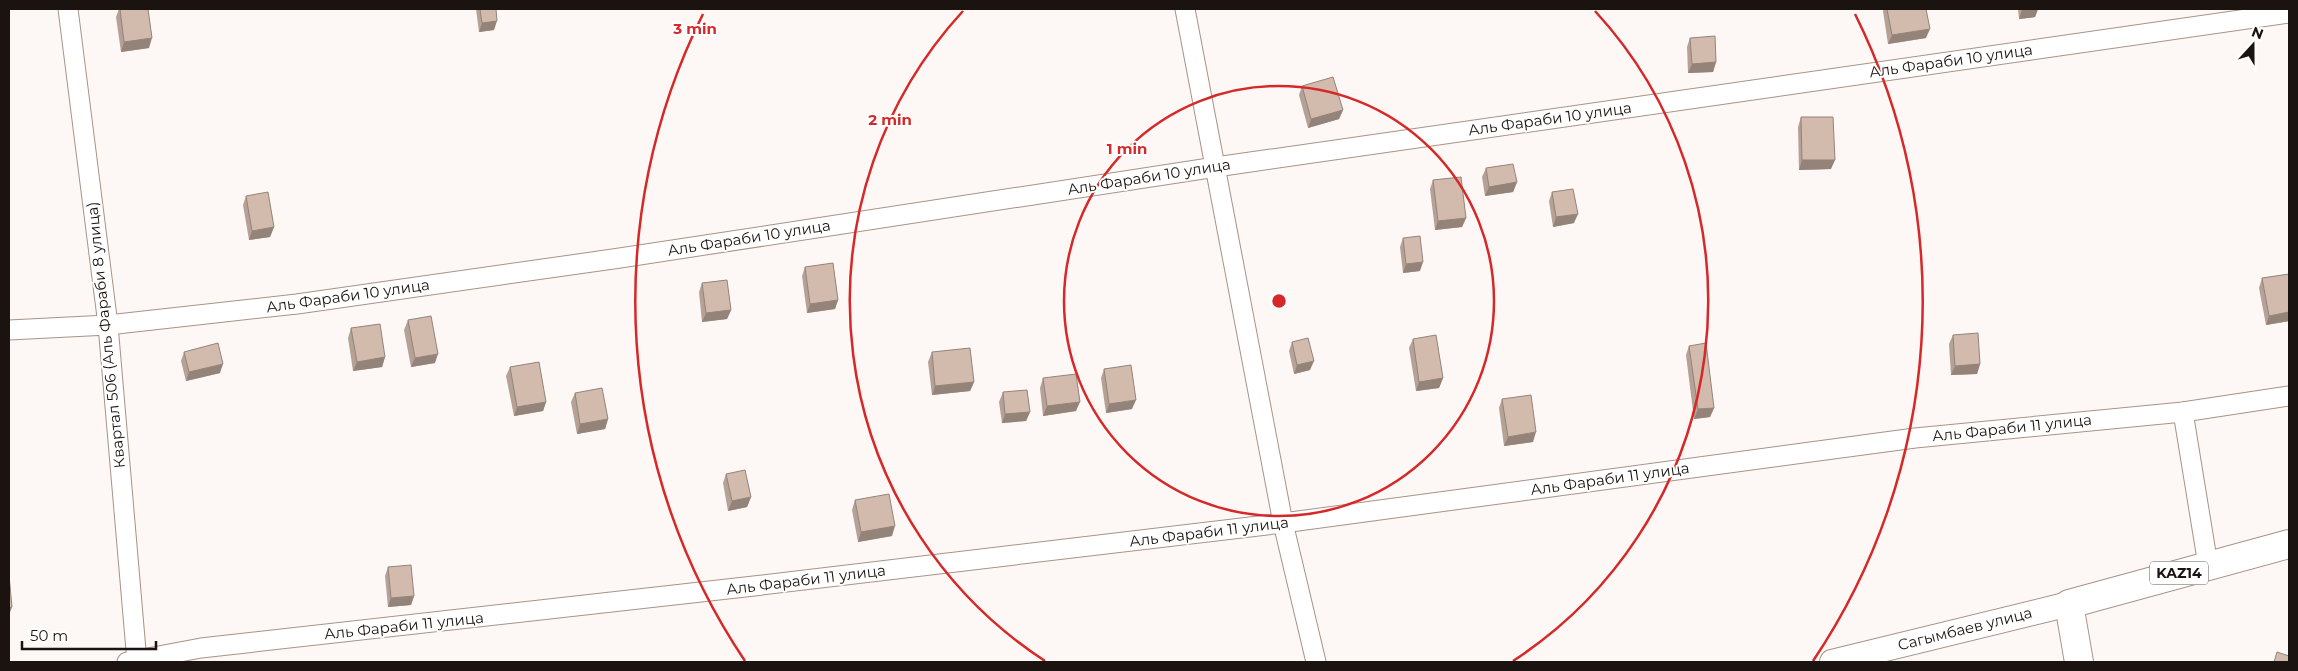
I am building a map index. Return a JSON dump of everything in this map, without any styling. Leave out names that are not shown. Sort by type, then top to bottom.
[{"type":"main road","name":"KAZ14","points":[[2069,604],[2289,544]]},
{"type":"main road","points":[[2069,604],[2079,662]]},
{"type":"street","name":"Квартал 506 (Аль Фараби 8 улица)","points":[[68,9],[108,325],[134,662]]},
{"type":"street","points":[[1185,9],[1283,523],[1316,662]]},
{"type":"street","name":"Аль Фараби 10 улица","points":[[9,330],[108,325],[298,304],[610,260],[1216,166],[2289,13]]},
{"type":"street","name":"Аль Фараби 11 улица","points":[[134,662],[201,648],[764,585],[1283,523],[1915,438],[2183,412],[2289,396]]},
{"type":"street","points":[[2183,412],[2208,565]]},
{"type":"street","name":"Сагымбаев улица","points":[[1832,662],[2069,604]]},
{"type":"building","points":[[120,9],[148,9],[152,38],[124,42]]},
{"type":"building","points":[[480,9],[496,9],[497,21],[482,23]]},
{"type":"building","points":[[1887,9],[1926,9],[1930,29],[1892,35]]},
{"type":"building","points":[[1715,36],[1716,62],[1692,64],[1690,38]]},
{"type":"building","points":[[1333,77],[1343,110],[1311,119],[1302,86]]},
{"type":"building","points":[[1801,117],[1833,117],[1835,160],[1802,160]]},
{"type":"building","points":[[1513,164],[1517,182],[1489,187],[1486,168]]},
{"type":"building","points":[[1461,177],[1466,218],[1438,221],[1433,180]]},
{"type":"building","points":[[1573,189],[1578,214],[1556,217],[1552,192]]},
{"type":"building","points":[[268,192],[274,227],[252,231],[246,196]]},
{"type":"building","points":[[1420,236],[1423,262],[1406,264],[1403,238]]},
{"type":"building","points":[[833,263],[838,300],[810,304],[805,267]]},
{"type":"building","points":[[2289,274],[2289,312],[2269,316],[2262,278]]},
{"type":"building","points":[[727,280],[731,310],[706,313],[702,283]]},
{"type":"building","points":[[431,316],[438,354],[415,358],[408,320]]},
{"type":"building","points":[[380,324],[385,357],[357,362],[351,328]]},
{"type":"building","points":[[1978,333],[1980,364],[1955,366],[1953,335]]},
{"type":"building","points":[[1436,335],[1443,378],[1419,382],[1413,339]]},
{"type":"building","points":[[1308,338],[1314,361],[1297,365],[1292,342]]},
{"type":"building","points":[[218,343],[223,364],[189,372],[184,352]]},
{"type":"building","points":[[1706,343],[1714,408],[1698,409],[1689,346]]},
{"type":"building","points":[[970,348],[974,382],[935,386],[932,352]]},
{"type":"building","points":[[539,362],[546,402],[517,407],[510,367]]},
{"type":"building","points":[[1131,365],[1136,400],[1109,404],[1104,369]]},
{"type":"building","points":[[1076,374],[1080,402],[1047,406],[1043,378]]},
{"type":"building","points":[[602,388],[608,419],[580,424],[575,393]]},
{"type":"building","points":[[1027,390],[1030,412],[1005,414],[1003,392]]},
{"type":"building","points":[[1531,395],[1536,432],[1508,437],[1502,399]]},
{"type":"building","points":[[745,470],[751,497],[732,501],[726,474]]},
{"type":"building","points":[[889,494],[895,526],[861,532],[855,500]]},
{"type":"building","points":[[411,565],[414,596],[391,598],[388,567]]},
{"type":"building","points":[[9,575],[12,607],[9,608]]},
{"type":"building","points":[[2277,652],[2289,656],[2289,662],[2274,662]]}]
